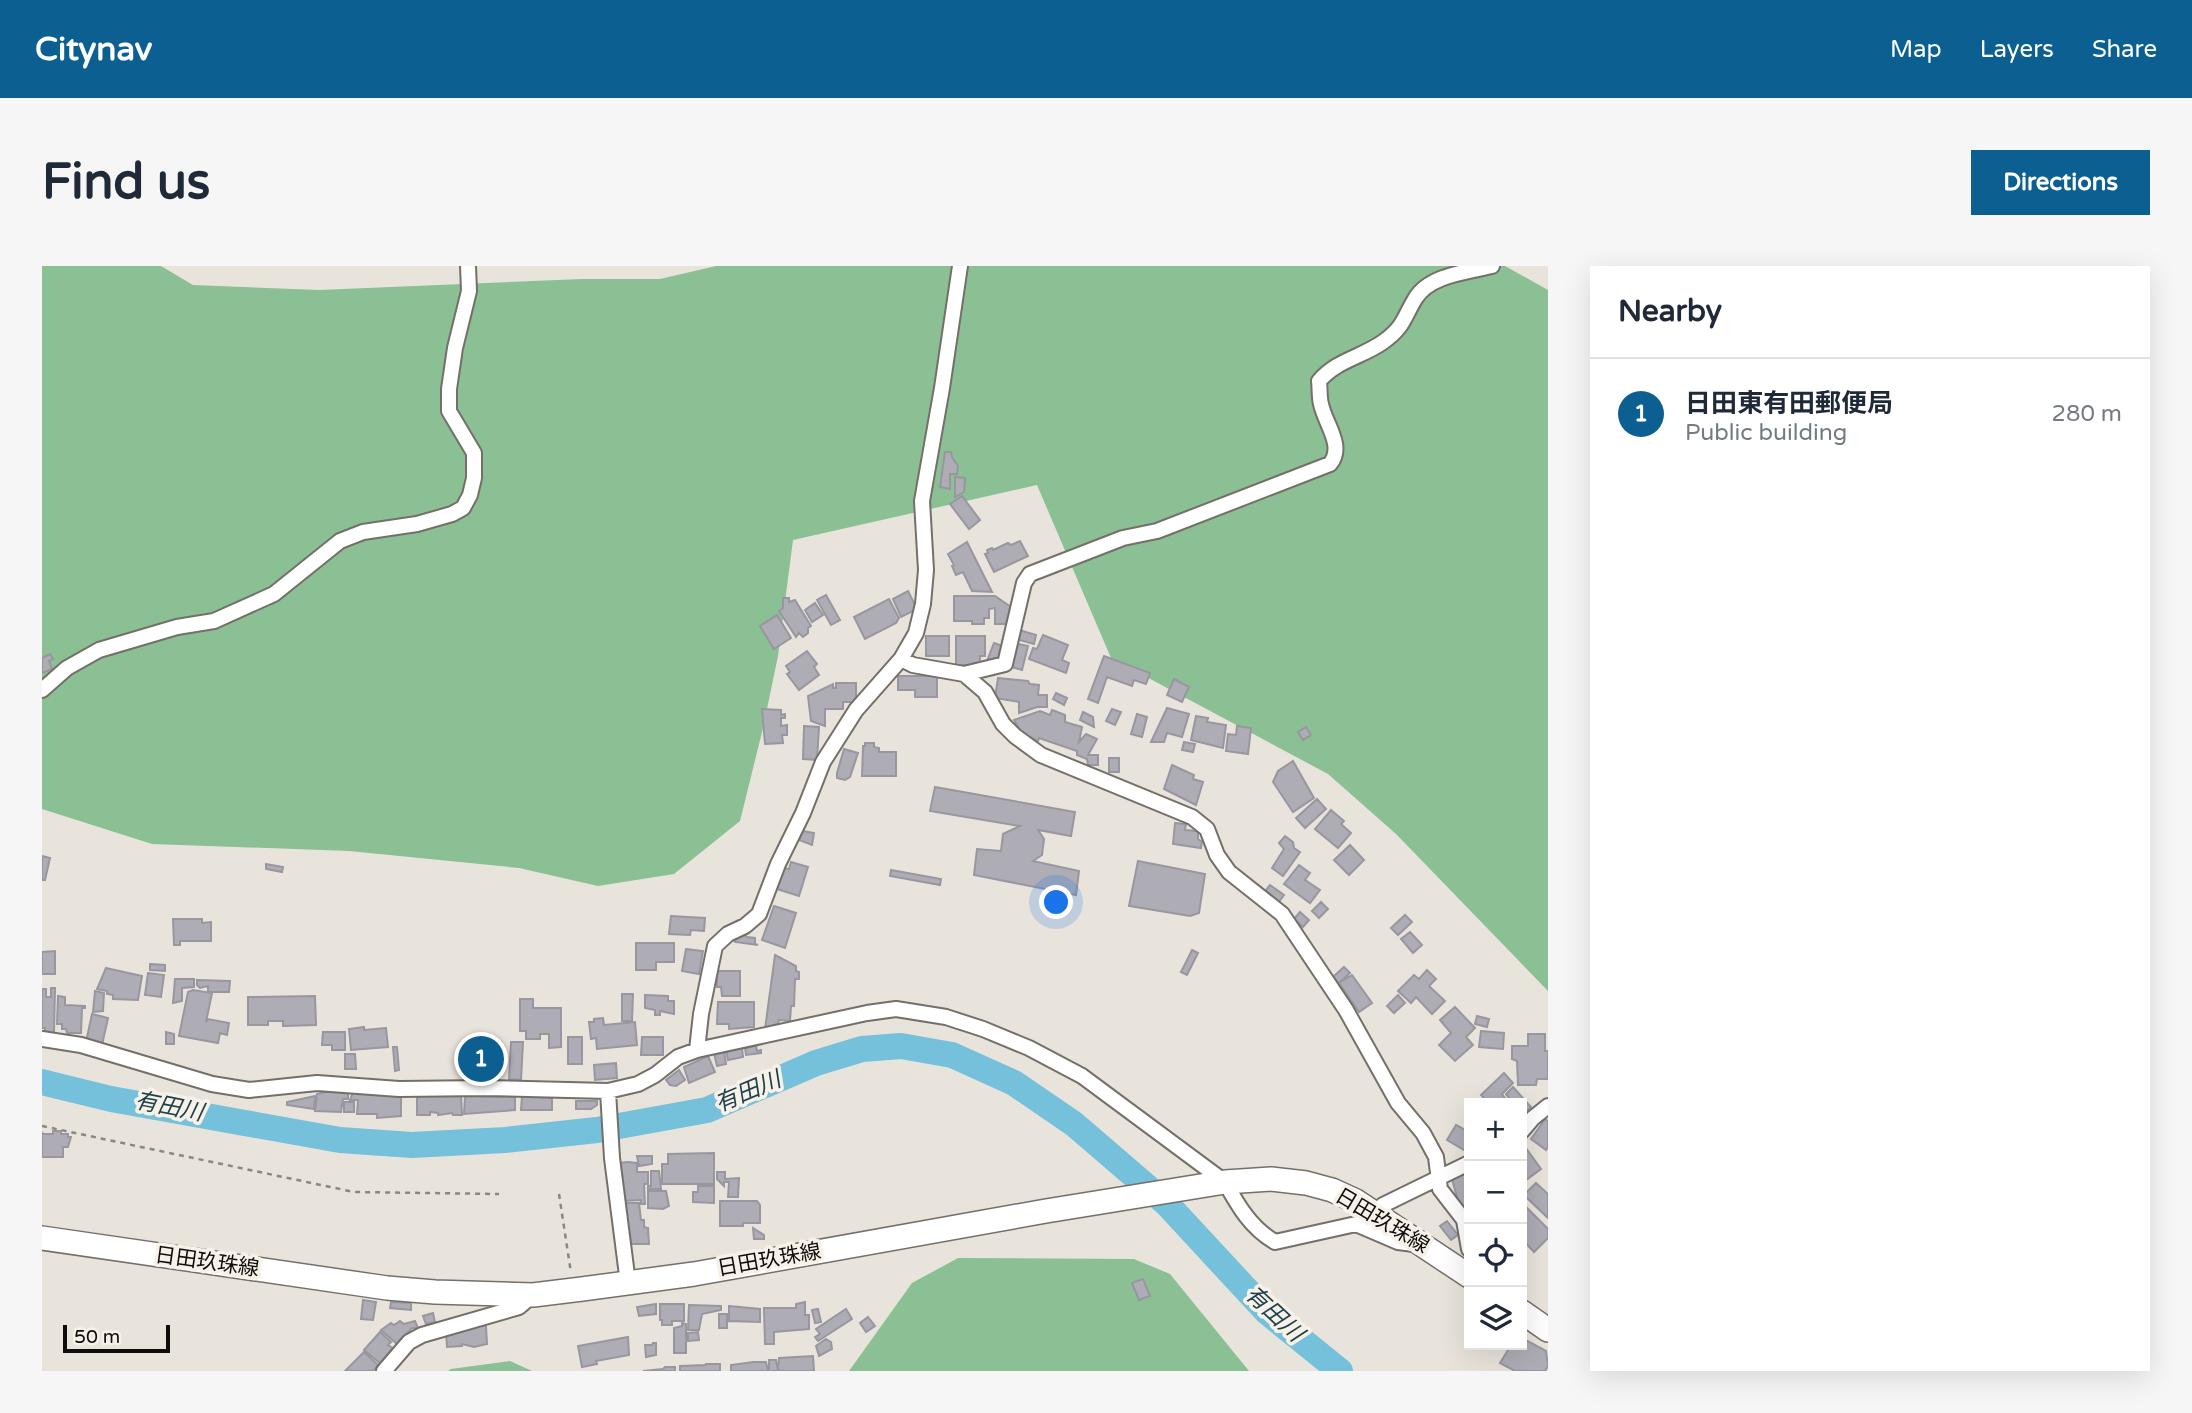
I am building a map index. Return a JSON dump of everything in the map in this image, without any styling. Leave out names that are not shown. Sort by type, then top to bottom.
[{"type":"main road","name":"日田玖珠線","points":[[42,1238],[387,1288],[533,1294],[694,1274],[1046,1211],[1217,1184],[1270,1179],[1306,1183],[1332,1190],[1376,1212],[1464,1273]]},
{"type":"main road","points":[[1527,1315],[1548,1330]]},
{"type":"street","points":[[42,690],[67,668],[99,650],[177,627],[214,621],[274,594],[340,541],[363,532],[428,521],[463,508],[474,478],[474,453],[449,411],[449,389],[455,348],[469,291],[468,266]]},
{"type":"street","points":[[697,1050],[701,1014],[715,946],[759,914],[823,762],[856,710],[901,659],[916,632],[923,604],[926,570],[922,501],[960,266]]},
{"type":"street","points":[[901,659],[913,665],[964,674],[1005,664],[1024,583],[1030,574],[1123,538],[1157,531],[1330,464],[1335,458],[1335,441],[1321,404],[1319,381],[1337,365],[1381,344],[1395,332],[1406,319],[1415,298],[1425,288],[1439,280],[1492,266]]},
{"type":"street","points":[[964,674],[985,692],[1003,724],[1014,736],[1041,755],[1192,817],[1207,829],[1217,855],[1229,872],[1282,914],[1293,928],[1346,1010],[1398,1103],[1423,1133],[1436,1157],[1440,1189],[1465,1224]]},
{"type":"street","points":[[42,1039],[81,1045],[212,1084],[249,1090],[317,1083],[399,1088],[608,1091],[638,1084],[678,1057],[697,1050],[896,1009],[946,1017],[983,1029],[1029,1048],[1082,1076],[1217,1184],[1261,1234],[1275,1242],[1356,1224],[1398,1242],[1422,1245]]},
{"type":"street","points":[[608,1091],[612,1158],[628,1283]]},
{"type":"street","points":[[1527,1125],[1548,1106]]},
{"type":"street","points":[[1376,1212],[1383,1205],[1464,1165]]},
{"type":"street","points":[[384,1371],[409,1342],[422,1335],[519,1307],[533,1294]]},
{"type":"path","points":[[42,1126],[354,1192],[499,1194]]},
{"type":"path","points":[[559,1194],[573,1290]]},
{"type":"green space","points":[[42,266],[161,266],[193,285],[319,290],[582,279],[660,279],[716,266],[1505,266],[1548,290],[1548,991],[1396,834],[1328,774],[1111,658],[1037,485],[793,540],[778,656],[740,821],[674,874],[598,886],[519,868],[349,851],[152,844],[42,809]]},
{"type":"green space","points":[[958,1258],[1134,1259],[1170,1274],[1249,1371],[849,1371],[912,1283]]},
{"type":"green space","points":[[510,1361],[532,1371],[448,1371],[451,1369]]},
{"type":"building","points":[[945,452],[951,452],[958,466],[957,474],[950,474],[950,489],[940,487]]},
{"type":"building","points":[[955,477],[965,478],[964,492],[955,497]]},
{"type":"building","points":[[962,496],[980,520],[969,529],[950,504]]},
{"type":"building","points":[[1020,541],[1028,556],[994,572],[985,554],[988,553],[987,550]]},
{"type":"building","points":[[967,542],[992,592],[972,591],[963,572],[956,575],[948,554]]},
{"type":"building","points":[[908,591],[917,609],[901,617],[893,599]]},
{"type":"building","points":[[826,595],[840,620],[831,625],[817,600]]},
{"type":"building","points":[[954,596],[995,596],[1011,607],[1011,624],[995,624],[995,608],[989,609],[989,618],[984,618],[984,624],[954,621]]},
{"type":"building","points":[[783,598],[789,598],[789,602],[795,600],[811,626],[803,637],[799,633],[796,637],[779,611],[783,608]]},
{"type":"building","points":[[889,599],[899,618],[896,623],[865,639],[854,617]]},
{"type":"building","points":[[815,603],[823,615],[812,622],[805,610]]},
{"type":"building","points":[[777,615],[791,638],[774,649],[760,626]]},
{"type":"building","points":[[1019,630],[1036,635],[1034,644],[1016,639]]},
{"type":"building","points":[[1043,635],[1068,645],[1062,660],[1069,663],[1066,673],[1029,659]]},
{"type":"building","points":[[926,636],[949,636],[949,656],[926,656]]},
{"type":"building","points":[[956,636],[985,636],[985,656],[980,656],[980,665],[956,665]]},
{"type":"building","points":[[994,643],[1003,646],[996,664],[987,661]]},
{"type":"building","points":[[1014,643],[1028,646],[1022,670],[1008,666]]},
{"type":"building","points":[[807,651],[817,664],[814,667],[819,675],[799,690],[787,674],[790,672],[786,666]]},
{"type":"building","points":[[50,654],[53,659],[49,661],[52,669],[42,673],[42,658]]},
{"type":"building","points":[[1104,656],[1150,673],[1146,684],[1134,680],[1132,686],[1107,677],[1098,703],[1088,699]]},
{"type":"building","points":[[898,676],[937,676],[937,697],[915,697],[915,690],[898,690]]},
{"type":"building","points":[[998,678],[1039,685],[1038,695],[1047,695],[1047,707],[1019,713],[1019,702],[995,698]]},
{"type":"building","points":[[1174,679],[1189,687],[1182,702],[1167,695]]},
{"type":"building","points":[[836,683],[856,683],[856,702],[843,702],[843,709],[825,709],[825,726],[811,721],[808,696],[833,684],[833,688],[836,688]]},
{"type":"building","points":[[1056,693],[1067,698],[1064,705],[1053,699]]},
{"type":"building","points":[[1167,708],[1189,714],[1182,737],[1167,733],[1164,742],[1151,742]]},
{"type":"building","points":[[762,709],[781,710],[781,715],[785,714],[785,718],[781,718],[781,726],[787,725],[787,735],[782,735],[783,743],[765,744]]},
{"type":"building","points":[[1112,709],[1121,712],[1115,725],[1106,721]]},
{"type":"building","points":[[1052,710],[1065,715],[1065,722],[1082,727],[1079,742],[1086,734],[1097,739],[1088,755],[1098,755],[1098,765],[1088,765],[1087,759],[1077,755],[1077,751],[1022,734],[1014,720],[1040,711],[1050,715]]},
{"type":"building","points":[[1083,712],[1093,717],[1094,727],[1080,720]]},
{"type":"building","points":[[1137,714],[1147,717],[1142,737],[1131,734]]},
{"type":"building","points":[[1196,716],[1208,718],[1207,722],[1226,725],[1223,748],[1191,740]]},
{"type":"building","points":[[804,726],[819,727],[817,760],[803,759]]},
{"type":"building","points":[[1237,726],[1251,728],[1248,754],[1226,751],[1228,734],[1236,735]]},
{"type":"building","points":[[1306,727],[1311,735],[1303,740],[1298,732]]},
{"type":"building","points":[[1184,742],[1195,744],[1193,752],[1182,750]]},
{"type":"building","points":[[865,743],[874,743],[879,752],[896,752],[896,776],[862,776]]},
{"type":"building","points":[[844,749],[858,753],[850,777],[845,780],[837,778]]},
{"type":"building","points":[[1109,758],[1119,758],[1119,772],[1109,772]]},
{"type":"building","points":[[1293,761],[1314,798],[1293,812],[1273,782],[1278,771]]},
{"type":"building","points":[[1172,765],[1194,775],[1193,779],[1203,782],[1196,805],[1164,789]]},
{"type":"building","points":[[935,787],[1075,812],[1071,836],[1038,830],[1044,839],[1042,855],[1033,861],[1079,871],[1076,895],[974,875],[977,849],[1001,851],[1003,834],[1020,826],[930,811]]},
{"type":"building","points":[[1317,799],[1326,809],[1305,828],[1296,818]]},
{"type":"building","points":[[1331,810],[1344,821],[1341,824],[1351,833],[1338,848],[1315,829]]},
{"type":"building","points":[[1175,823],[1186,824],[1185,830],[1198,831],[1201,848],[1173,844]]},
{"type":"building","points":[[803,831],[814,833],[812,845],[799,840]]},
{"type":"building","points":[[1285,836],[1300,852],[1283,876],[1272,868],[1284,849],[1279,843]]},
{"type":"building","points":[[1350,845],[1364,860],[1349,875],[1334,860]]},
{"type":"building","points":[[42,856],[50,858],[45,880],[42,880]]},
{"type":"building","points":[[1138,861],[1205,874],[1199,913],[1190,916],[1129,906]]},
{"type":"building","points":[[791,862],[808,867],[799,896],[777,889],[782,868],[789,869]]},
{"type":"building","points":[[266,864],[283,867],[282,872],[266,869]]},
{"type":"building","points":[[1299,865],[1310,873],[1305,880],[1320,890],[1310,903],[1284,884]]},
{"type":"building","points":[[891,870],[941,879],[940,885],[890,876]]},
{"type":"building","points":[[1270,885],[1284,895],[1278,903],[1264,893]]},
{"type":"building","points":[[1321,902],[1328,909],[1319,918],[1312,911]]},
{"type":"building","points":[[774,906],[796,913],[785,948],[762,940]]},
{"type":"building","points":[[1300,912],[1309,920],[1303,927],[1294,919]]},
{"type":"building","points":[[1405,915],[1412,922],[1398,935],[1391,928]]},
{"type":"building","points":[[671,916],[705,918],[704,931],[691,930],[690,935],[669,934]]},
{"type":"building","points":[[173,919],[202,919],[202,923],[211,922],[211,941],[180,941],[180,945],[174,945]]},
{"type":"building","points":[[1410,932],[1422,945],[1413,953],[1401,939]]},
{"type":"building","points":[[743,933],[747,937],[755,938],[755,944],[758,945],[735,942]]},
{"type":"building","points":[[636,943],[674,943],[674,962],[656,962],[656,970],[636,970]]},
{"type":"building","points":[[686,949],[703,951],[699,974],[682,971]]},
{"type":"building","points":[[1192,950],[1198,953],[1187,975],[1181,972]]},
{"type":"building","points":[[55,951],[55,974],[42,974],[42,952]]},
{"type":"building","points":[[775,955],[796,966],[799,979],[795,979],[794,1006],[791,1006],[790,1021],[779,1020],[778,1024],[765,1029]]},
{"type":"building","points":[[150,964],[165,965],[165,971],[150,970]]},
{"type":"building","points":[[1344,967],[1350,973],[1339,983],[1333,977]]},
{"type":"building","points":[[106,968],[142,976],[138,1000],[113,999],[113,995],[107,994],[107,991],[97,989]]},
{"type":"building","points":[[1427,970],[1436,979],[1429,986],[1445,1001],[1432,1014],[1416,997],[1411,1003],[1398,991],[1414,975],[1419,979]]},
{"type":"building","points":[[717,971],[740,971],[740,996],[722,996],[721,987],[717,987]]},
{"type":"building","points":[[148,973],[164,975],[161,997],[145,995]]},
{"type":"building","points":[[1352,975],[1372,1003],[1359,1012],[1339,983]]},
{"type":"building","points":[[175,979],[194,979],[194,987],[182,988],[182,1001],[173,1003]]},
{"type":"building","points":[[197,980],[230,981],[229,992],[208,992],[208,986],[200,988]]},
{"type":"building","points":[[51,988],[55,988],[54,1033],[45,1033],[45,1028],[42,1028],[42,989],[46,989],[46,997],[51,997]]},
{"type":"building","points":[[193,990],[212,993],[206,1022],[208,1019],[229,1023],[227,1035],[220,1033],[218,1043],[179,1036],[188,992]]},
{"type":"building","points":[[95,991],[104,993],[103,1011],[93,1012]]},
{"type":"building","points":[[622,994],[633,994],[632,1021],[622,1021]]},
{"type":"building","points":[[645,995],[668,996],[668,1001],[674,1001],[674,1014],[660,1011],[660,1015],[655,1015],[655,1010],[645,1008]]},
{"type":"building","points":[[1398,995],[1405,1003],[1394,1013],[1387,1006]]},
{"type":"building","points":[[58,996],[65,997],[65,1005],[85,1006],[82,1008],[81,1033],[67,1033],[66,1029],[62,1029],[62,1024],[57,1024]]},
{"type":"building","points":[[315,996],[316,1025],[283,1026],[283,1021],[268,1021],[268,1025],[248,1025],[248,997]]},
{"type":"building","points":[[520,999],[533,999],[533,1008],[561,1008],[561,1047],[549,1048],[549,1034],[540,1034],[540,1039],[526,1039],[526,1031],[520,1031]]},
{"type":"building","points":[[718,1002],[754,1002],[754,1027],[729,1029],[729,1024],[717,1024]]},
{"type":"building","points":[[1455,1007],[1475,1028],[1466,1037],[1473,1045],[1455,1061],[1439,1045],[1451,1033],[1440,1020]]},
{"type":"building","points":[[92,1014],[108,1018],[102,1045],[86,1042]]},
{"type":"building","points":[[1477,1016],[1489,1019],[1487,1027],[1475,1024]]},
{"type":"building","points":[[603,1018],[604,1025],[635,1022],[637,1045],[597,1049],[596,1038],[591,1039],[589,1022]]},
{"type":"building","points":[[364,1027],[364,1030],[386,1028],[388,1047],[351,1050],[349,1029]]},
{"type":"building","points":[[1481,1031],[1504,1033],[1503,1049],[1479,1047]]},
{"type":"building","points":[[166,1032],[174,1034],[174,1044],[166,1044]]},
{"type":"building","points":[[323,1032],[345,1032],[345,1050],[332,1050],[332,1045],[322,1045]]},
{"type":"building","points":[[1528,1034],[1545,1034],[1548,1079],[1537,1079],[1536,1085],[1518,1085],[1517,1061],[1512,1059],[1512,1046],[1528,1046]]},
{"type":"building","points":[[470,1036],[486,1036],[486,1063],[474,1063],[474,1066],[470,1066]]},
{"type":"building","points":[[568,1037],[582,1037],[582,1064],[568,1064]]},
{"type":"building","points":[[642,1037],[663,1037],[663,1055],[641,1055]]},
{"type":"building","points":[[511,1042],[523,1042],[521,1080],[509,1079]]},
{"type":"building","points":[[756,1046],[761,1053],[746,1055],[745,1048]]},
{"type":"building","points":[[393,1047],[397,1047],[399,1070],[395,1071]]},
{"type":"building","points":[[742,1048],[743,1057],[728,1060],[726,1050]]},
{"type":"building","points":[[724,1051],[726,1064],[717,1066],[714,1053]]},
{"type":"building","points":[[345,1054],[355,1054],[356,1069],[345,1069]]},
{"type":"building","points":[[708,1056],[715,1072],[689,1083],[684,1067]]},
{"type":"building","points":[[616,1063],[617,1078],[595,1080],[594,1065]]},
{"type":"building","points":[[679,1070],[685,1080],[676,1086],[670,1085],[666,1080]]},
{"type":"building","points":[[1504,1073],[1513,1083],[1502,1094],[1505,1098],[1484,1098],[1481,1095]]},
{"type":"building","points":[[1513,1087],[1523,1098],[1509,1098],[1506,1094]]},
{"type":"building","points":[[348,1091],[348,1099],[343,1099],[341,1112],[315,1111],[317,1094]]},
{"type":"building","points":[[353,1092],[401,1094],[401,1116],[377,1118],[377,1114],[357,1114],[358,1100],[350,1100]]},
{"type":"building","points":[[429,1093],[461,1094],[462,1115],[438,1115],[430,1112],[430,1115],[417,1115],[417,1096],[429,1096]]},
{"type":"building","points":[[315,1096],[314,1109],[287,1105],[287,1102]]},
{"type":"building","points":[[465,1096],[515,1097],[515,1110],[464,1114]]},
{"type":"building","points":[[522,1096],[552,1098],[552,1110],[521,1110]]},
{"type":"building","points":[[576,1101],[597,1101],[597,1105],[591,1109],[576,1109]]},
{"type":"building","points":[[344,1102],[354,1102],[354,1112],[344,1112]]},
{"type":"building","points":[[1545,1119],[1548,1121],[1546,1150],[1531,1139]]},
{"type":"building","points":[[1456,1125],[1464,1129],[1464,1150],[1447,1140]]},
{"type":"building","points":[[53,1131],[61,1131],[61,1134],[71,1137],[68,1147],[63,1147],[63,1157],[42,1157],[42,1132],[53,1134]]},
{"type":"building","points":[[1527,1150],[1541,1169],[1527,1179]]},
{"type":"building","points":[[714,1153],[714,1184],[662,1184],[662,1164],[668,1164],[668,1154]]},
{"type":"building","points":[[637,1156],[652,1156],[652,1164],[639,1166]]},
{"type":"building","points":[[619,1163],[637,1163],[637,1172],[648,1172],[648,1184],[644,1184],[645,1204],[641,1204],[641,1200],[623,1201]]},
{"type":"building","points":[[651,1171],[659,1171],[661,1189],[648,1189],[648,1186],[651,1186]]},
{"type":"building","points":[[717,1172],[725,1172],[725,1179],[739,1178],[738,1197],[728,1197],[729,1182],[724,1182],[724,1186],[717,1179]]},
{"type":"building","points":[[1464,1173],[1464,1210],[1460,1208],[1452,1179]]},
{"type":"building","points":[[1536,1183],[1548,1194],[1548,1218],[1527,1198],[1527,1192]]},
{"type":"building","points":[[698,1186],[714,1186],[714,1203],[693,1202],[693,1192],[698,1192]]},
{"type":"building","points":[[648,1191],[666,1191],[669,1206],[663,1209],[648,1208]]},
{"type":"building","points":[[720,1201],[757,1201],[760,1205],[760,1223],[720,1226]]},
{"type":"building","points":[[625,1203],[639,1203],[641,1220],[644,1220],[644,1227],[648,1228],[649,1244],[628,1244]]},
{"type":"building","points":[[1527,1208],[1548,1229],[1548,1238],[1534,1252],[1527,1244]]},
{"type":"building","points":[[1447,1221],[1458,1235],[1451,1240],[1440,1226]]},
{"type":"building","points":[[753,1228],[764,1235],[764,1239],[754,1239]]},
{"type":"building","points":[[1143,1279],[1150,1296],[1139,1300],[1132,1283]]},
{"type":"building","points":[[363,1300],[376,1302],[373,1320],[361,1319]]},
{"type":"building","points":[[391,1302],[411,1303],[411,1310],[390,1308]]},
{"type":"building","points":[[805,1302],[809,1329],[774,1332],[774,1344],[765,1344],[764,1308],[796,1308],[796,1304]]},
{"type":"building","points":[[656,1304],[656,1314],[639,1316],[637,1307]]},
{"type":"building","points":[[660,1304],[684,1304],[684,1321],[672,1321],[672,1325],[662,1325]]},
{"type":"building","points":[[689,1305],[721,1306],[721,1310],[702,1314],[699,1330],[688,1330]]},
{"type":"building","points":[[729,1306],[760,1309],[760,1322],[729,1321]]},
{"type":"building","points":[[818,1309],[821,1322],[815,1323],[812,1310]]},
{"type":"building","points":[[846,1309],[852,1319],[818,1341],[815,1337],[820,1334],[816,1329]]},
{"type":"building","points":[[433,1313],[435,1322],[426,1324],[423,1316]]},
{"type":"building","points":[[719,1314],[727,1314],[727,1328],[719,1328]]},
{"type":"building","points":[[868,1317],[875,1326],[866,1332],[860,1323]]},
{"type":"building","points":[[400,1321],[404,1324],[415,1321],[418,1328],[412,1328],[397,1344],[381,1330]]},
{"type":"building","points":[[682,1323],[686,1324],[686,1353],[674,1353],[674,1328],[682,1326]]},
{"type":"building","points":[[486,1326],[487,1344],[447,1347],[446,1333]]},
{"type":"building","points":[[380,1332],[391,1342],[388,1345],[394,1349],[381,1364],[364,1350]]},
{"type":"building","points":[[698,1332],[699,1340],[688,1341],[688,1333]]},
{"type":"building","points":[[628,1337],[629,1355],[596,1361],[597,1364],[582,1367],[578,1346]]},
{"type":"building","points":[[826,1339],[831,1342],[832,1349],[819,1356],[816,1346]]},
{"type":"building","points":[[1527,1341],[1546,1351],[1548,1366],[1545,1371],[1515,1371],[1500,1363],[1508,1350],[1527,1350]]},
{"type":"building","points":[[656,1343],[656,1355],[646,1357],[645,1345]]},
{"type":"building","points":[[364,1352],[378,1365],[373,1371],[345,1371]]},
{"type":"building","points":[[813,1356],[814,1371],[778,1369],[779,1358]]},
{"type":"building","points":[[769,1360],[776,1360],[778,1371],[769,1371]]},
{"type":"building","points":[[766,1362],[768,1371],[731,1371],[731,1365]]},
{"type":"building","points":[[720,1364],[720,1371],[680,1371],[680,1366]]},
{"type":"building","points":[[675,1367],[675,1371],[643,1371],[663,1369]]},
{"type":"waterway","name":"有田川","points":[[42,1082],[111,1099],[340,1140],[412,1145],[505,1140],[597,1130],[707,1110],[816,1063],[862,1049],[901,1046],[952,1055],[1014,1083],[1074,1124],[1167,1204],[1267,1312],[1340,1371]]},
{"type":"place","name":"日田東有田郵便局","points":[[481,1059]]}]
